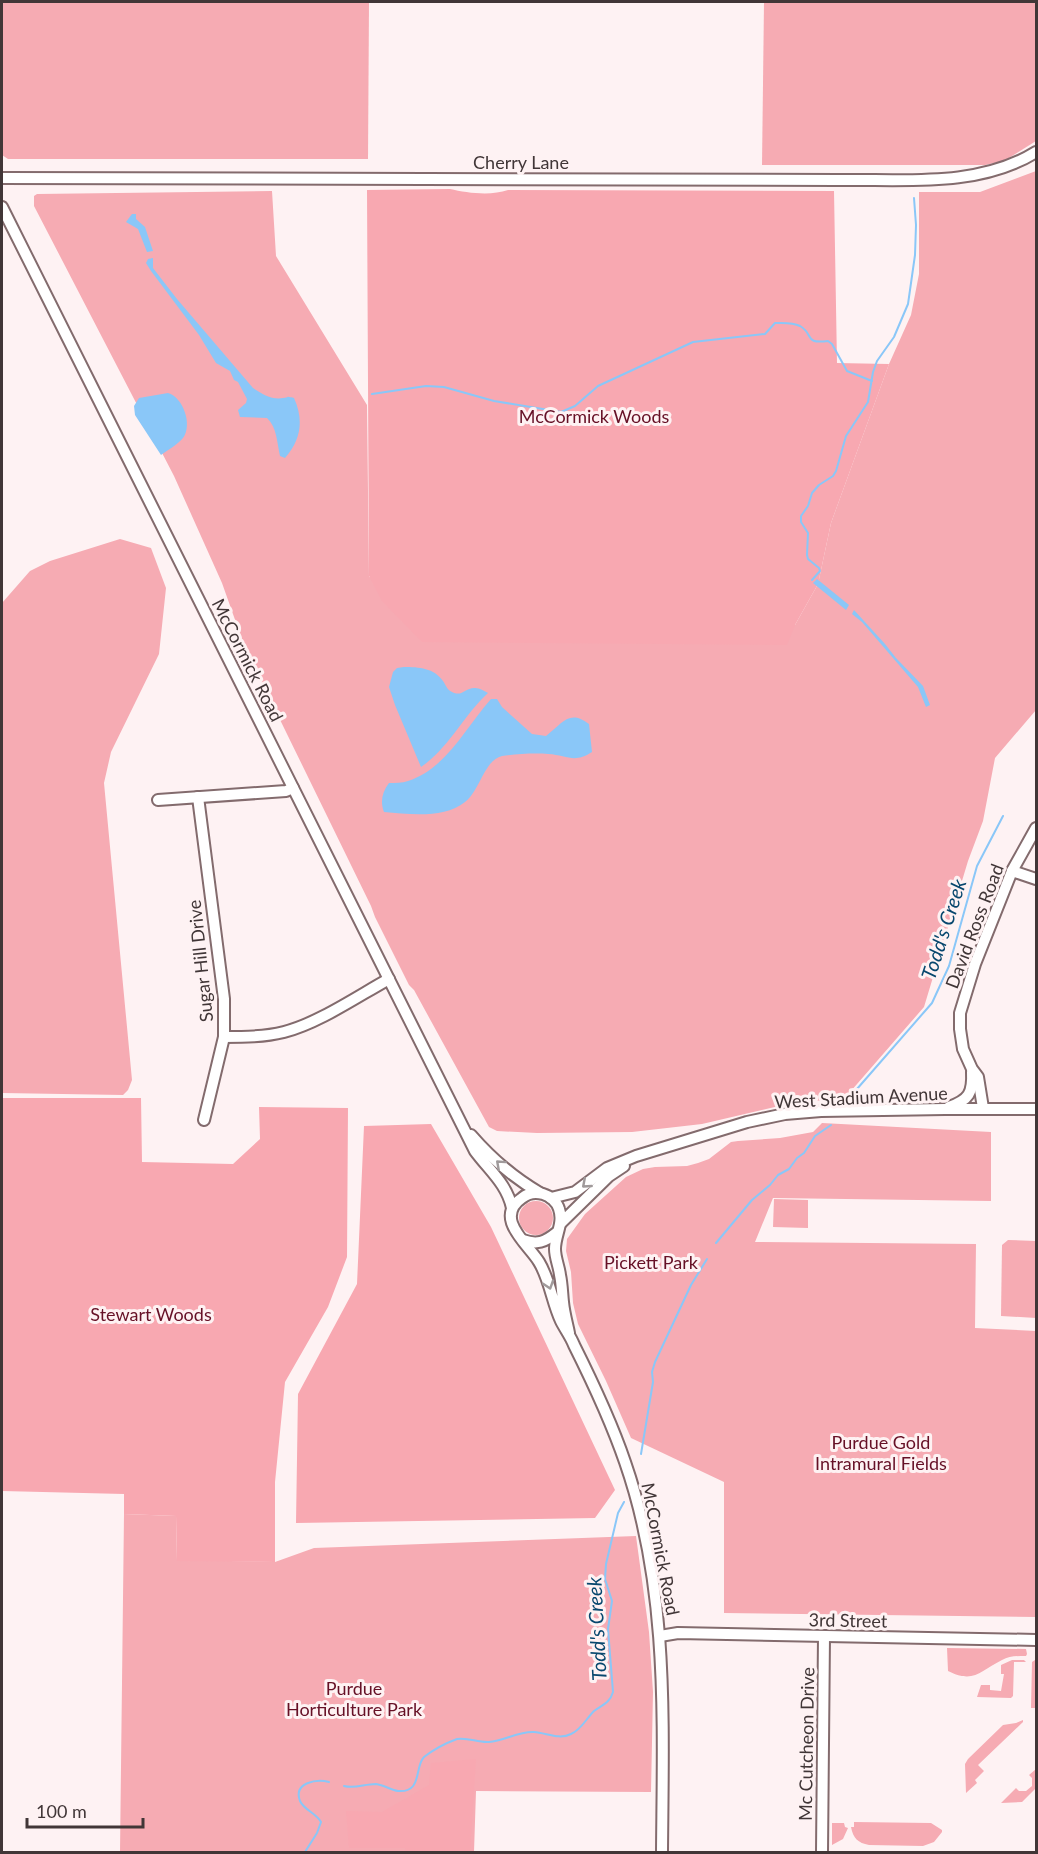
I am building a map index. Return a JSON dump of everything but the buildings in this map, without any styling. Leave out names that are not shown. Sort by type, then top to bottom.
[{"type":"street","name":"Cherry Lane","points":[[2,178],[929,179],[971,176],[1001,168],[1036,152]]},
{"type":"street","name":"McCormick Road","points":[[2,207],[475,1151],[504,1186],[512,1208]]},
{"type":"street","points":[[158,800],[286,791],[293,788]]},
{"type":"street","name":"Sugar Hill Drive","points":[[198,797],[224,999],[224,1036],[204,1120]]},
{"type":"street","name":"David Ross Road","points":[[983,1108],[978,1077],[963,1049],[960,1013],[975,964],[1012,871],[1036,828]]},
{"type":"street","points":[[1012,871],[1036,879]]},
{"type":"street","points":[[224,1036],[253,1037],[285,1032],[337,1008],[389,979]]},
{"type":"street","points":[[945,1109],[967,1097],[973,1085],[972,1069]]},
{"type":"street","name":"West Stadium Avenue","points":[[545,1196],[575,1192],[607,1168],[636,1156],[747,1122],[786,1114],[983,1108],[1036,1109]]},
{"type":"street","name":"McCormick Road","points":[[465,1128],[502,1167],[545,1196]]},
{"type":"street","name":"West Stadium Avenue","points":[[559,1228],[609,1176],[626,1165],[657,1151]]},
{"type":"street","points":[[559,1228],[544,1242],[523,1240],[513,1229],[512,1208],[520,1198],[526,1195],[545,1196],[559,1209],[559,1228],[554,1250],[561,1277],[569,1334]]},
{"type":"street","name":"McCormick Road","points":[[523,1240],[540,1263],[548,1279],[562,1323],[614,1431],[636,1497],[652,1575],[660,1636],[663,1702],[662,1852]]},
{"type":"street","name":"3rd Street","points":[[660,1636],[678,1633],[1036,1640]]},
{"type":"street","name":"Mc Cutcheon Drive","points":[[822,1852],[824,1636]]},
{"type":"green space","points":[[2,2],[369,2],[368,159],[8,159],[2,155]]},
{"type":"green space","points":[[764,2],[1036,2],[1036,141],[1004,161],[985,165],[762,165]]},
{"type":"green space","points":[[1036,171],[1036,710],[995,758],[983,821],[968,861],[924,1007],[844,1099],[796,1102],[702,1124],[632,1132],[537,1133],[497,1131],[489,1127],[414,990],[409,985],[375,917],[245,648],[222,583],[174,476],[34,206],[34,196],[37,194],[272,191],[276,256],[367,405],[369,577],[795,625],[818,584],[831,523],[889,364],[911,315],[919,274],[919,192],[980,192]]},
{"type":"green space","name":"McCormick Woods","points":[[450,189],[471,193],[508,190],[834,191],[837,363],[889,364],[831,523],[818,584],[795,625],[787,645],[422,642],[382,601],[369,576],[367,190]]},
{"type":"green space","points":[[120,539],[151,548],[166,588],[159,654],[111,752],[104,783],[132,1080],[123,1095],[2,1093],[2,603],[30,571],[50,561]]},
{"type":"green space","name":"Stewart Woods","points":[[2,1098],[141,1098],[142,1162],[233,1164],[260,1139],[259,1107],[348,1108],[347,1257],[328,1307],[285,1382],[275,1482],[275,1562],[177,1561],[176,1516],[124,1514],[124,1494],[2,1491]]},
{"type":"green space","name":"Purdue Gold Intramural Fields","points":[[822,1123],[991,1132],[991,1201],[773,1198],[755,1242],[976,1244],[975,1328],[1036,1331],[1036,1617],[724,1613],[724,1482],[631,1438],[578,1324],[566,1251],[567,1239],[585,1214],[626,1177],[643,1169],[698,1163],[709,1159],[731,1142],[780,1138],[813,1132]]},
{"type":"green space","points":[[431,1124],[491,1227],[615,1490],[595,1518],[296,1523],[298,1394],[357,1284],[364,1126]]},
{"type":"green space","points":[[774,1199],[808,1200],[808,1228],[773,1227]]},
{"type":"green space","points":[[536,1201],[548,1206],[553,1218],[548,1230],[536,1235],[524,1230],[519,1218],[524,1206]]},
{"type":"green space","points":[[1008,1240],[1036,1241],[1036,1318],[1001,1316],[1002,1245]]},
{"type":"green space","name":"Purdue Horticulture Park","points":[[124,1514],[176,1516],[177,1560],[275,1562],[314,1548],[636,1536],[649,1632],[653,1692],[651,1792],[476,1791],[474,1852],[120,1852]]},
{"type":"green space","points":[[947,1648],[1026,1649],[1027,1654],[1002,1660],[976,1675],[964,1676],[948,1671]]},
{"type":"green space","points":[[1012,1660],[1026,1662],[1014,1662],[1013,1696],[1011,1698],[977,1697],[981,1685],[990,1685],[990,1690],[1001,1691],[1004,1674],[1001,1674],[1001,1665]]},
{"type":"green space","points":[[1036,1660],[1036,1708],[1031,1708],[1032,1662]]},
{"type":"green space","points":[[1023,1720],[978,1765],[984,1771],[975,1780],[977,1783],[966,1793],[965,1764],[968,1759],[1003,1725]]},
{"type":"green space","points":[[476,1759],[470,1852],[406,1852],[405,1848],[349,1848],[346,1811],[382,1812],[429,1785],[431,1763]]},
{"type":"green space","points":[[1036,1769],[1036,1788],[1022,1802],[1001,1803],[1016,1788],[1019,1791],[1026,1791],[1032,1786],[1032,1778],[1029,1775]]},
{"type":"green space","points":[[854,1822],[931,1823],[942,1832],[934,1842],[923,1846],[869,1845],[859,1841],[853,1834],[851,1827],[854,1827]]},
{"type":"green space","points":[[832,1823],[844,1823],[848,1828],[843,1839],[832,1845]]},
{"type":"water","points":[[132,214],[136,214],[136,219],[145,227],[153,251],[147,252],[138,229],[126,222]]},
{"type":"water","points":[[153,258],[153,268],[253,388],[271,397],[294,398],[300,422],[298,437],[285,458],[280,456],[275,431],[267,418],[240,417],[238,410],[247,399],[238,382],[234,380],[230,371],[216,363],[199,335],[151,271],[146,263],[148,259]]},
{"type":"water","points":[[168,393],[182,406],[187,426],[183,438],[161,455],[135,415],[134,406],[139,398]]},
{"type":"water","points":[[817,579],[849,605],[846,610],[813,583]]},
{"type":"water","points":[[854,610],[923,686],[930,705],[926,707],[918,687],[862,622],[852,614]]},
{"type":"water","points":[[397,668],[421,668],[435,673],[452,692],[460,693],[475,688],[488,693],[440,751],[421,767],[389,687],[393,672]]},
{"type":"water","points":[[491,699],[497,699],[502,707],[532,734],[546,736],[566,720],[576,718],[582,720],[589,724],[592,752],[580,758],[543,754],[502,756],[491,763],[475,791],[457,807],[426,814],[384,812],[382,797],[389,783],[408,781],[433,767],[454,746]]},
{"type":"waterway","points":[[812,580],[820,571],[808,559],[808,533],[801,522],[801,516],[808,506],[812,493],[836,471],[846,436],[868,402],[877,361],[894,337],[908,304],[915,255],[914,198]]},
{"type":"waterway","points":[[372,394],[426,386],[444,387],[494,401],[561,412],[575,406],[598,386],[693,342],[765,334],[775,323],[800,326],[812,340],[828,341],[847,371],[872,381]]},
{"type":"waterway","name":"Todd's Creek","points":[[850,1097],[932,1003],[949,966],[977,866],[1003,816]]},
{"type":"waterway","name":"Todd's Creek","points":[[716,1243],[752,1200],[778,1175],[789,1169],[804,1153],[815,1136],[831,1125]]},
{"type":"waterway","name":"Todd's Creek","points":[[641,1454],[655,1362],[691,1285],[707,1259]]},
{"type":"waterway","name":"Todd's Creek","points":[[344,1786],[376,1784],[398,1791],[406,1791],[415,1784],[424,1757],[448,1743],[457,1739],[489,1742],[528,1732],[566,1736],[578,1730],[594,1711],[608,1701],[613,1692],[608,1629],[612,1601],[605,1579],[606,1564],[618,1513],[624,1502]]},
{"type":"waterway","name":"Todd's Creek","points":[[305,1852],[321,1822],[300,1801],[300,1790],[307,1783],[329,1782]]},
{"type":"park label","name":"Pickett Park","points":[[651,1262]]}]
